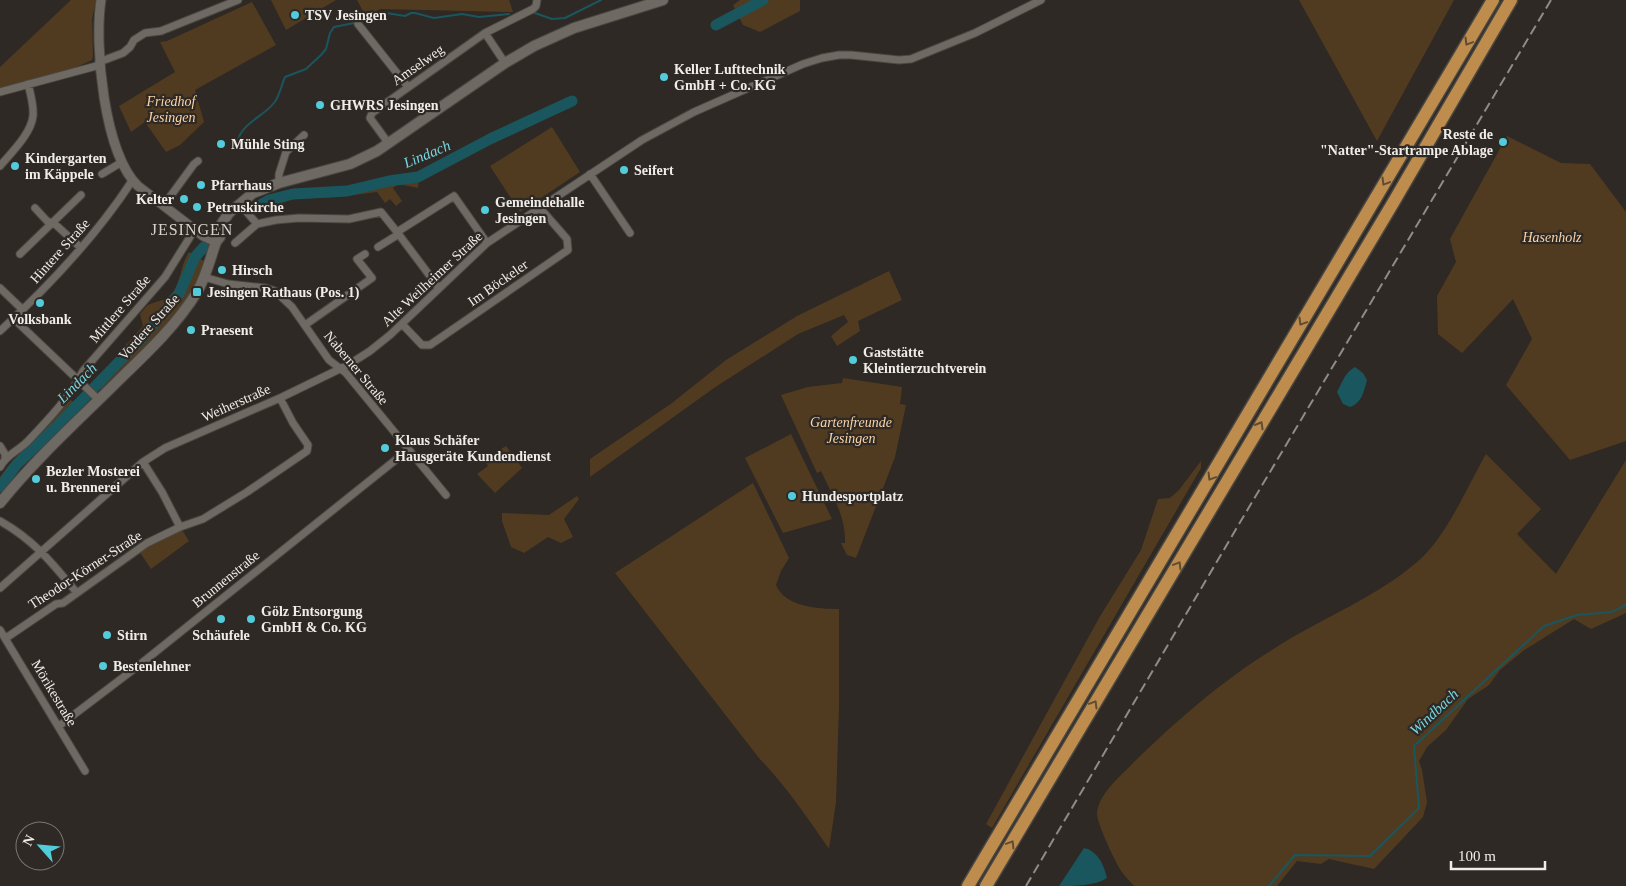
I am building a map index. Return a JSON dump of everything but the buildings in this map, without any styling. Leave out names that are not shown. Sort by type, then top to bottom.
[{"type":"highway","points":[[968,886],[1493,0]]},
{"type":"highway","points":[[986,886],[1511,0]]},
{"type":"main road","name":"Vordere Straße","points":[[0,503],[40,456],[97,397],[147,353],[173,323],[197,292],[204,277],[220,226],[229,213],[240,204],[254,194],[279,183],[350,164],[389,144],[505,63],[554,36],[663,0]]},
{"type":"street","points":[[102,0],[98,36],[100,63],[110,126],[122,162],[132,181],[203,236],[216,242]]},
{"type":"street","points":[[0,92],[100,63],[123,54],[134,40],[146,33],[161,31],[238,0]]},
{"type":"street","name":"Amselweg","points":[[389,144],[370,118],[372,114],[485,33],[533,9],[536,6],[537,0]]},
{"type":"street","name":"Alte Weilheimer Straße","points":[[340,369],[370,351],[402,324],[487,243],[642,140],[694,112],[803,64],[839,55],[898,60],[911,59],[975,33],[1041,0]]},
{"type":"street","points":[[358,24],[408,87]]},
{"type":"street","points":[[485,33],[505,63]]},
{"type":"street","points":[[0,166],[26,133],[33,118],[33,104],[28,84]]},
{"type":"street","points":[[279,183],[279,174],[286,152],[304,135]]},
{"type":"street","points":[[164,205],[198,161]]},
{"type":"street","points":[[102,174],[122,162]]},
{"type":"street","points":[[590,174],[630,233]]},
{"type":"street","name":"Hintere Straße","points":[[0,331],[23,310],[81,248],[132,181]]},
{"type":"street","points":[[20,254],[81,195]]},
{"type":"street","points":[[378,246],[454,196],[487,243]]},
{"type":"street","points":[[240,204],[257,224]]},
{"type":"street","points":[[35,208],[81,248]]},
{"type":"street","name":"Im Böckeler","points":[[402,324],[422,345],[430,345],[568,250],[567,239],[540,208]]},
{"type":"street","points":[[235,243],[257,224],[299,218],[350,219],[381,212],[439,288]]},
{"type":"street","name":"Mittlere Straße","points":[[4,458],[14,453],[27,442],[75,387],[83,370],[165,277],[195,229]]},
{"type":"street","points":[[305,324],[372,278],[357,259],[364,254]]},
{"type":"street","name":"Naberner Straße","points":[[204,277],[228,284],[266,288],[275,291],[292,307],[329,360],[346,373],[446,495]]},
{"type":"street","points":[[0,288],[23,310]]},
{"type":"street","points":[[14,319],[97,397]]},
{"type":"street","name":"Weiherstraße","points":[[0,588],[143,462],[165,448],[280,398],[340,369]]},
{"type":"street","name":"Theodor-Körner-Straße","points":[[6,638],[56,604],[63,603],[148,543],[218,510],[248,492],[307,451],[308,445],[293,423],[280,398]]},
{"type":"street","points":[[0,446],[4,454],[0,467]]},
{"type":"street","name":"Brunnenstraße","points":[[59,726],[138,666],[408,450]]},
{"type":"street","points":[[143,462],[158,484],[180,527]]},
{"type":"street","points":[[0,520],[25,536],[42,552],[76,593]]},
{"type":"street","name":"Mörikestraße","points":[[0,630],[85,770]]},
{"type":"green space","points":[[71,0],[96,0],[92,19],[92,60],[70,70],[0,89],[0,67]]},
{"type":"green space","name":"TSV Jesingen","points":[[271,0],[336,0],[286,30]]},
{"type":"green space","points":[[357,0],[509,0],[513,12],[381,9],[365,15]]},
{"type":"green space","points":[[740,0],[800,0],[800,11],[760,32],[743,25],[733,5]]},
{"type":"green space","points":[[1299,0],[1454,0],[1377,141]]},
{"type":"green space","name":"Friedhof Jesingen","points":[[252,2],[276,45],[195,90],[204,122],[180,145],[166,152],[145,122],[131,132],[119,106],[175,72],[160,42],[167,41]]},
{"type":"green space","points":[[552,127],[580,172],[520,212],[490,166]]},
{"type":"green space","name":"Hasenholz","points":[[1507,136],[1561,163],[1590,164],[1626,212],[1626,441],[1570,460],[1506,385],[1532,339],[1513,299],[1462,353],[1438,334],[1437,296],[1456,262],[1450,239]]},
{"type":"green space","points":[[419,179],[418,188],[398,184],[393,188],[402,201],[396,206],[390,199],[385,203],[377,192],[338,197],[293,199],[270,207],[268,203],[293,196],[347,192]]},
{"type":"green space","points":[[189,252],[204,261],[188,298],[148,347],[103,390],[96,388],[120,365],[116,356],[143,326],[140,314],[151,303],[164,300],[170,296],[176,288]]},
{"type":"green space","points":[[889,271],[902,300],[858,321],[860,331],[837,346],[831,336],[848,322],[844,315],[798,334],[714,388],[590,477],[590,459],[672,403],[726,360],[797,316]]},
{"type":"green space","name":"Gartenfreunde Jesingen","points":[[843,378],[902,387],[900,404],[906,405],[895,457],[856,558],[847,555],[841,543],[845,543],[845,533],[838,506],[821,471],[817,473],[781,395],[808,387],[842,383]]},
{"type":"green space","points":[[69,399],[76,404],[10,469],[14,473],[0,490],[0,477],[8,466]]},
{"type":"green space","name":"Hundesportplatz","points":[[791,434],[832,519],[783,533],[745,458]]},
{"type":"green space","points":[[506,446],[522,468],[495,493],[477,474],[488,466],[484,459]]},
{"type":"green space","points":[[1486,454],[1541,509],[1517,534],[1556,574],[1626,460],[1626,613],[1591,629],[1574,619],[1523,651],[1500,670],[1489,685],[1468,699],[1446,730],[1427,747],[1419,761],[1427,802],[1423,817],[1374,869],[1329,859],[1321,864],[1297,861],[1277,886],[1134,886],[1115,861],[1098,818],[1099,806],[1111,785],[1200,702],[1236,675],[1290,639],[1383,587],[1417,562],[1428,552],[1447,526]]},
{"type":"green space","points":[[1201,461],[1201,468],[992,828],[986,824],[1099,618],[1141,550],[1158,499],[1170,498],[1179,490]]},
{"type":"green space","points":[[753,483],[789,558],[781,571],[776,585],[780,592],[794,602],[803,605],[839,609],[839,706],[836,802],[829,849],[787,791],[759,758],[615,573]]},
{"type":"green space","points":[[577,496],[579,499],[564,519],[573,537],[561,543],[548,537],[524,553],[511,547],[502,521],[502,513],[549,515]]},
{"type":"green space","points":[[181,528],[189,541],[151,569],[139,551]]},
{"type":"water","points":[[1355,367],[1363,373],[1367,380],[1360,400],[1350,407],[1343,404],[1337,392],[1346,375]]},
{"type":"water","points":[[1084,848],[1097,855],[1107,878],[1102,881],[1078,886],[1059,886]]},
{"type":"waterway","points":[[532,12],[552,19],[565,18],[601,0]]},
{"type":"waterway","name":"Lindach","points":[[716,25],[763,0]]},
{"type":"waterway","points":[[237,143],[243,130],[274,103],[285,77],[306,69],[321,55],[326,49],[330,33],[334,27],[364,21],[386,13],[405,16],[415,13],[434,18],[462,14],[479,17],[509,14]]},
{"type":"waterway","name":"Lindach","points":[[255,208],[269,200],[293,194],[347,191],[389,181],[418,177],[490,139],[572,101]]},
{"type":"waterway","name":"Lindach","points":[[0,487],[17,464],[55,428],[141,339],[179,294],[195,257],[204,247]]},
{"type":"waterway","name":"Windbach","points":[[1269,886],[1295,855],[1370,856],[1419,808],[1414,746],[1544,626],[1577,615],[1612,612],[1626,605]]},
{"type":"railway","points":[[1026,886],[1551,0]]},
{"type":"place","name":"TSV Jesingen","points":[[295,15]]},
{"type":"place","name":"Keller Lufttechnik GmbH + Co. KG","points":[[664,77]]},
{"type":"place","name":"GHWRS Jesingen","points":[[320,105]]},
{"type":"place","name":"Reste de \"Natter\"-Startrampe Ablage","points":[[1503,142]]},
{"type":"place","name":"Mühle Sting","points":[[221,144]]},
{"type":"place","name":"Kindergarten im Käppele","points":[[15,166]]},
{"type":"place","name":"Seifert","points":[[624,170]]},
{"type":"place","name":"Pfarrhaus","points":[[201,185]]},
{"type":"place","name":"Kelter","points":[[184,199]]},
{"type":"place","name":"Petruskirche","points":[[197,207]]},
{"type":"place","name":"Gemeindehalle Jesingen","points":[[485,210]]},
{"type":"place","name":"Hirsch","points":[[222,270]]},
{"type":"place","name":"Jesingen Rathaus (Pos. 1)","points":[[197,292]]},
{"type":"place","name":"Volksbank","points":[[40,303]]},
{"type":"place","name":"Praesent","points":[[191,330]]},
{"type":"place","name":"Gaststätte Kleintierzuchtverein","points":[[853,360]]},
{"type":"place","name":"Klaus Schäfer Hausgeräte Kundendienst","points":[[385,448]]},
{"type":"place","name":"Bezler Mosterei u. Brennerei","points":[[36,479]]},
{"type":"place","name":"Hundesportplatz","points":[[792,496]]},
{"type":"place","name":"Schäufele","points":[[221,619]]},
{"type":"place","name":"Gölz Entsorgung GmbH & Co. KG","points":[[251,619]]},
{"type":"place","name":"Stirn","points":[[107,635]]},
{"type":"place","name":"Bestenlehner","points":[[103,666]]},
{"type":"district","name":"JESINGEN","points":[[192,229]]}]
